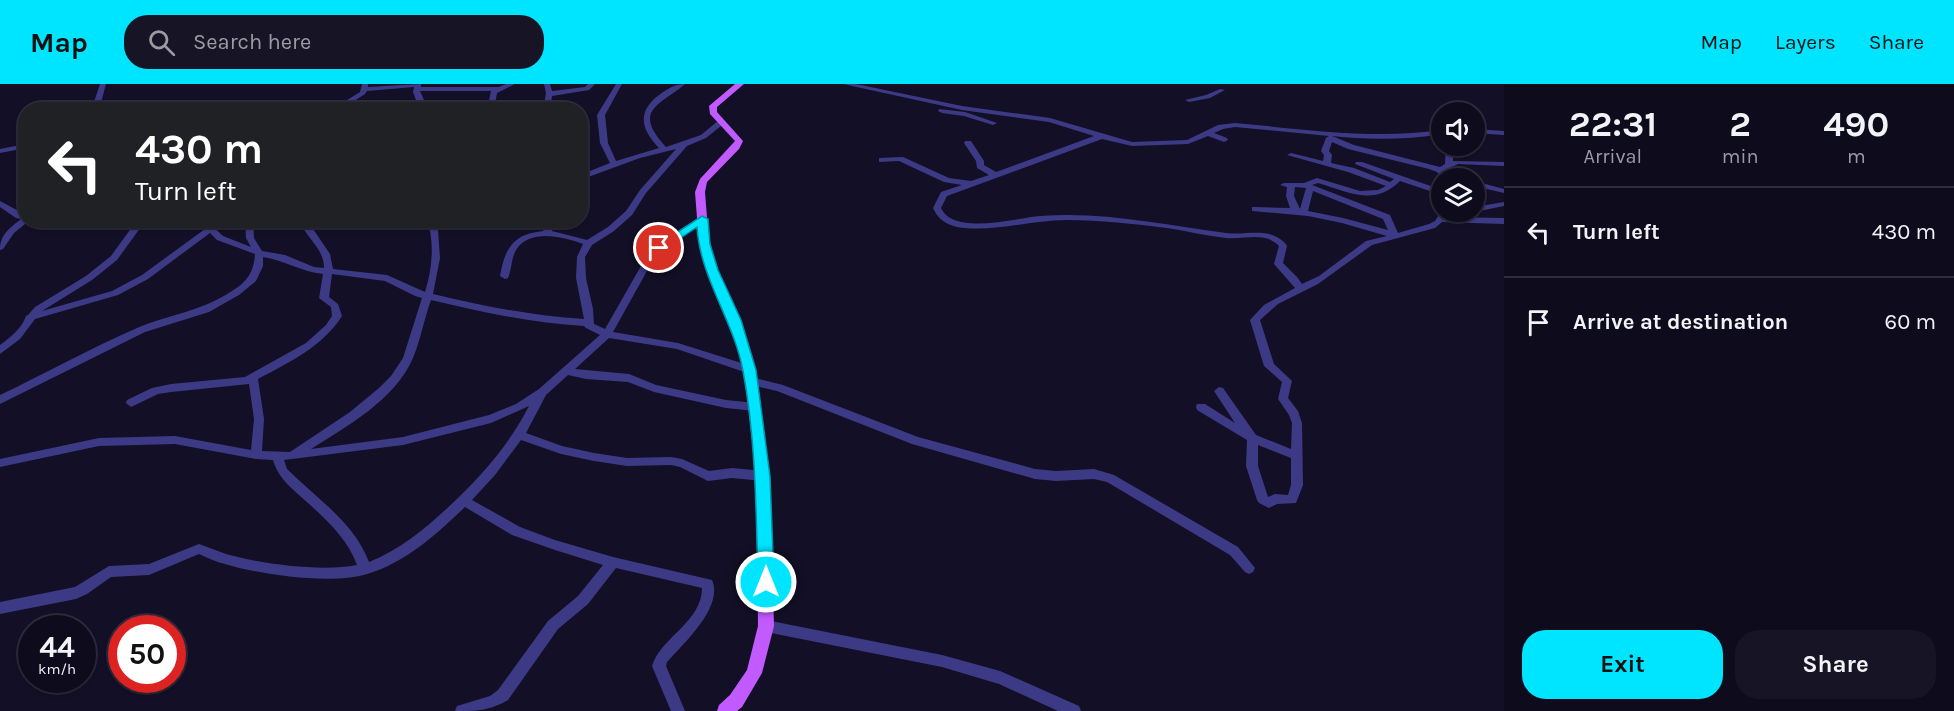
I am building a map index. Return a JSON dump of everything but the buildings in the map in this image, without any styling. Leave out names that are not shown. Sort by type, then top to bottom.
[{"type":"main road","points":[[725,711],[736,701],[754,673],[766,626],[763,476],[755,407],[750,375],[735,320],[712,270],[704,244],[700,192],[703,182],[739,141],[713,112],[713,106],[740,84]]},
{"type":"street","points":[[97,102],[103,84]]},
{"type":"street","points":[[349,102],[365,87],[497,89],[512,84]]},
{"type":"street","points":[[547,84],[548,102]]},
{"type":"street","points":[[549,94],[587,89],[592,84]]},
{"type":"street","points":[[614,164],[604,143],[601,115],[619,84]]},
{"type":"street","points":[[664,149],[648,130],[647,112],[655,102],[682,84]]},
{"type":"street","points":[[846,84],[926,100],[993,123]]},
{"type":"street","points":[[417,86],[420,102]]},
{"type":"street","points":[[491,102],[497,89]]},
{"type":"street","points":[[1189,100],[1208,97],[1222,90]]},
{"type":"street","points":[[926,100],[948,118]]},
{"type":"street","points":[[942,111],[1050,120],[1132,144],[1188,142],[1235,125],[1326,136],[1383,137],[1431,133]]},
{"type":"street","points":[[588,174],[664,149],[683,146],[703,138],[722,122]]},
{"type":"street","points":[[1485,132],[1504,133]]},
{"type":"street","points":[[1209,133],[1224,140]]},
{"type":"street","points":[[1102,136],[942,197],[937,208],[944,219],[957,224],[989,226],[1052,218],[1104,220],[1162,225],[1233,237],[1260,234],[1274,237],[1283,246],[1278,264],[1300,288]]},
{"type":"street","points":[[1326,136],[1327,164]]},
{"type":"street","points":[[1326,136],[1351,147],[1444,168],[1457,162],[1504,164]]},
{"type":"street","points":[[968,143],[980,161],[980,166],[996,176]]},
{"type":"street","points":[[1172,144],[1182,150]]},
{"type":"street","points":[[683,146],[643,192],[630,213],[611,229],[588,243],[581,257],[580,265],[588,309],[588,323],[593,329],[607,334],[678,346],[916,441],[1035,474],[1056,476],[1094,474],[1110,478],[1234,551],[1250,568]]},
{"type":"street","points":[[0,151],[18,148]]},
{"type":"street","points":[[1291,155],[1351,170],[1392,186]]},
{"type":"street","points":[[1444,168],[1447,156]]},
{"type":"street","points":[[882,160],[900,159],[947,180],[972,184]]},
{"type":"street","points":[[1359,164],[1431,190]]},
{"type":"street","points":[[1299,212],[1307,187],[1317,180],[1366,195],[1385,192],[1398,179]]},
{"type":"street","points":[[1299,212],[1290,196],[1287,184],[1307,187],[1387,217],[1395,236]]},
{"type":"street","points":[[1485,186],[1504,191]]},
{"type":"street","points":[[1485,201],[1490,188]]},
{"type":"street","points":[[0,203],[18,215]]},
{"type":"street","points":[[1493,207],[1504,204]]},
{"type":"street","points":[[1485,207],[1493,207],[1504,212]]},
{"type":"street","points":[[1255,209],[1299,212],[1395,236]]},
{"type":"street","points":[[0,463],[99,442],[175,440],[256,455],[292,456],[403,441],[461,428],[520,407],[543,392],[607,334],[648,261],[659,248],[702,219]]},
{"type":"street","points":[[1485,219],[1504,221]]},
{"type":"street","points":[[1219,391],[1252,438],[1252,466],[1255,483],[1263,500],[1269,503],[1282,498],[1292,500],[1297,485],[1297,423],[1294,414],[1282,399],[1287,381],[1269,366],[1255,320],[1277,301],[1315,282],[1369,243],[1432,226],[1435,222]]},
{"type":"street","points":[[0,247],[18,225]]},
{"type":"street","points":[[0,350],[17,337],[29,318],[50,301],[89,278],[114,258],[136,228]]},
{"type":"street","points":[[0,400],[142,330],[206,310],[228,299],[253,279],[259,266],[259,253],[250,238],[249,228]]},
{"type":"street","points":[[131,403],[156,391],[249,379],[311,344],[333,323],[337,311],[335,306],[324,298],[328,271],[327,257],[319,240],[306,228]]},
{"type":"street","points":[[292,456],[368,403],[404,366],[431,289],[435,264],[433,228]]},
{"type":"street","points":[[548,228],[549,234]]},
{"type":"street","points":[[29,318],[123,290],[193,244],[210,229],[220,238],[259,253],[282,257],[313,270],[387,279],[418,294],[514,314],[588,323]]},
{"type":"street","points":[[506,276],[506,261],[516,242],[527,235],[549,234],[588,243]]},
{"type":"street","points":[[566,371],[628,378],[654,388],[726,404],[755,407]]},
{"type":"street","points":[[249,379],[254,380],[256,384],[259,419],[256,455]]},
{"type":"street","points":[[0,608],[84,590],[109,572],[162,566],[182,554],[199,549],[227,560],[266,566],[331,572],[365,569],[405,551],[434,528],[463,500],[519,435],[543,392]]},
{"type":"street","points":[[1201,407],[1252,438],[1297,456]]},
{"type":"street","points":[[519,435],[561,450],[594,457],[627,462],[671,461],[682,463],[708,476],[732,473],[763,476]]},
{"type":"street","points":[[277,455],[282,471],[351,541],[362,557],[365,569]]},
{"type":"street","points":[[463,500],[516,531],[614,562],[708,584],[704,604],[694,623],[661,659],[659,666],[678,711]]},
{"type":"street","points":[[462,711],[493,702],[502,695],[553,625],[583,600],[614,562]]},
{"type":"street","points":[[766,626],[942,661],[1000,678],[1074,711]]},
{"type":"route","points":[[659,248],[702,219],[704,244],[712,270],[735,320],[750,370],[763,476],[766,582]]}]
